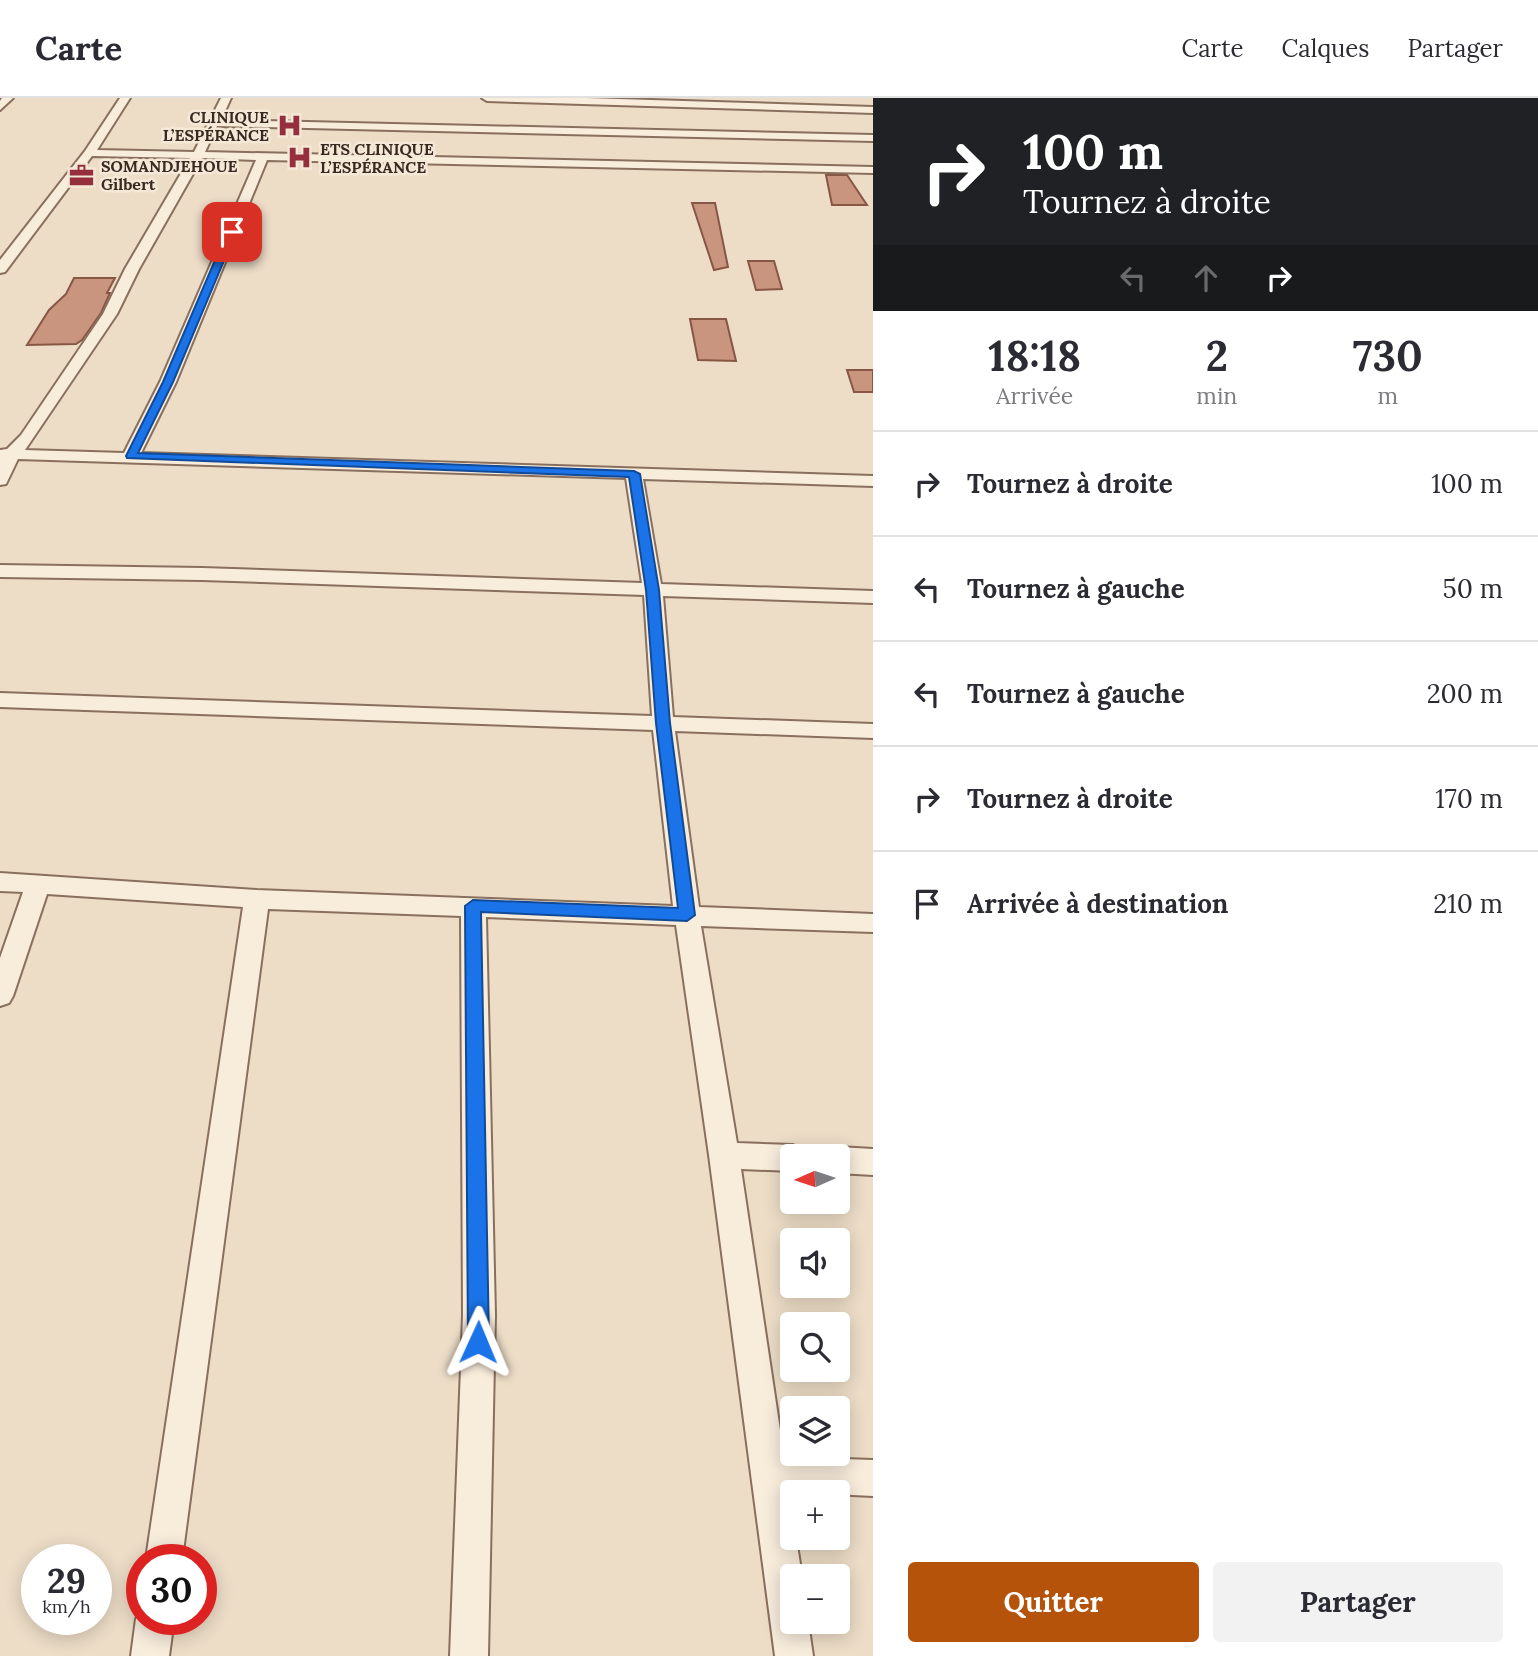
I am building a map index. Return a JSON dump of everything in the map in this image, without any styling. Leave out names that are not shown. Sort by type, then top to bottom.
[{"type":"street","points":[[0,107],[8,98]]},
{"type":"street","points":[[0,269],[5,254],[89,153],[125,98]]},
{"type":"street","points":[[0,480],[6,454],[27,438],[110,314],[132,269],[198,155],[226,98]]},
{"type":"street","points":[[487,98],[592,128],[873,170]]},
{"type":"street","points":[[89,153],[263,157],[592,128],[873,110]]},
{"type":"street","points":[[214,123],[592,128],[873,138]]},
{"type":"street","points":[[131,456],[168,382],[263,157]]},
{"type":"street","points":[[6,454],[873,481]]},
{"type":"street","points":[[634,474],[653,590],[663,723],[687,915],[724,1155],[794,1656]]},
{"type":"street","points":[[0,571],[202,574],[873,597]]},
{"type":"street","points":[[0,700],[873,731]]},
{"type":"street","points":[[0,882],[257,898],[873,923]]},
{"type":"street","points":[[0,996],[38,885]]},
{"type":"street","points":[[165,1544],[257,898]]},
{"type":"street","points":[[469,1656],[479,1315],[473,906]]},
{"type":"street","points":[[724,1155],[780,1157]]},
{"type":"street","points":[[850,1161],[873,1162]]},
{"type":"street","points":[[770,1474],[873,1478]]},
{"type":"street","points":[[150,1656],[153,1635]]},
{"type":"building","points":[[826,175],[847,175],[867,205],[832,205]]},
{"type":"building","points":[[692,203],[715,203],[728,267],[714,270]]},
{"type":"building","points":[[748,261],[774,261],[782,289],[756,290]]},
{"type":"building","points":[[74,278],[115,278],[101,313],[82,340],[76,344],[27,345],[49,310],[66,294]]},
{"type":"building","points":[[690,319],[726,319],[736,361],[698,360]]},
{"type":"building","points":[[847,370],[873,370],[873,392],[854,392]]},
{"type":"place","name":"CLINIQUE L’ESPÉRANCE","points":[[289,126]]},
{"type":"place","name":"ETS CLINIQUE L’ESPÉRANCE","points":[[300,158]]},
{"type":"place","name":"SOMANDJEHOUE Gilbert","points":[[81,175]]},
{"type":"route","points":[[232,232],[168,382],[131,456],[634,474],[653,590],[663,723],[687,915],[473,906],[478,1342]]}]
